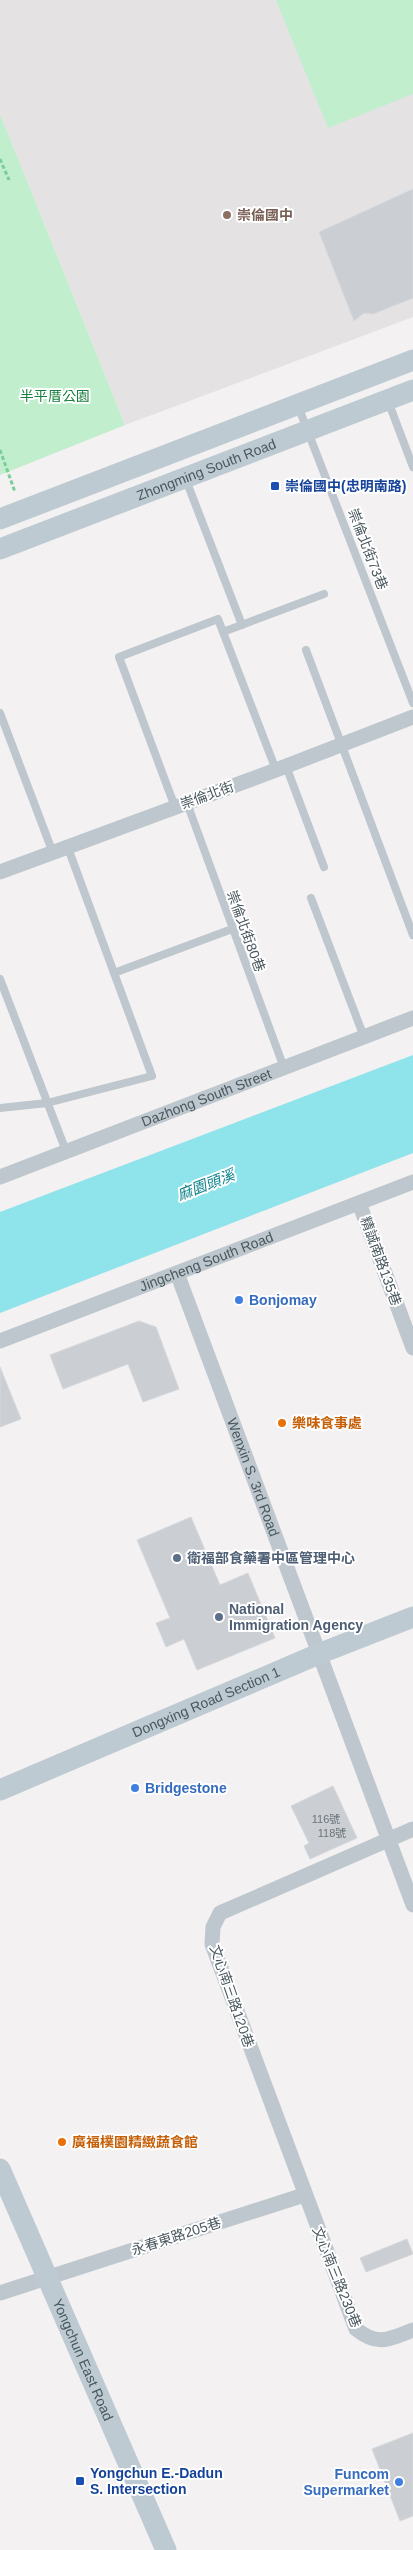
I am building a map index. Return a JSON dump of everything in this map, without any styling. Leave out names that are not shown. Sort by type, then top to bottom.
[{"type":"main road","name":"Zhongming South Road","points":[[0,519],[413,360]]},
{"type":"main road","name":"Zhongming South Road","points":[[0,549],[413,390]]},
{"type":"main road","name":"Dongxing Road Section 1","points":[[0,1790],[321,1653],[413,1617]]},
{"type":"main road","name":"Yongchun East Road","points":[[0,2168],[166,2550]]},
{"type":"street","name":"崇倫北街","points":[[0,872],[413,717]]},
{"type":"street","name":"Dazhong South Street","points":[[0,1176],[413,1018]]},
{"type":"street","name":"Jingcheng South Road","points":[[0,1341],[413,1182]]},
{"type":"street","name":"精誠南路135巷","points":[[359,1203],[413,1348]]},
{"type":"street","name":"Wenxin S. 3rd Road","points":[[177,1273],[321,1653],[413,1905]]},
{"type":"street","name":"文心南三路120巷","points":[[304,2194],[212,1944],[213,1927],[220,1913],[413,1829]]},
{"type":"street","name":"永春東路205巷","points":[[0,2293],[304,2194]]},
{"type":"street","name":"文心南三路230巷","points":[[304,2194],[356,2330],[366,2338],[382,2342],[413,2330]]},
{"type":"lane","points":[[387,400],[413,467]]},
{"type":"lane","name":"崇倫北街73巷","points":[[297,405],[309,430],[413,703]]},
{"type":"lane","points":[[185,478],[242,625]]},
{"type":"lane","points":[[324,594],[223,632],[324,866]]},
{"type":"lane","name":"崇倫北街80巷","points":[[223,632],[218,619],[119,657],[232,929],[284,1068]]},
{"type":"lane","points":[[306,650],[413,935]]},
{"type":"lane","points":[[0,713],[53,853]]},
{"type":"lane","points":[[0,1108],[47,1103],[152,1076],[68,848]]},
{"type":"lane","points":[[311,898],[364,1037]]},
{"type":"lane","points":[[114,973],[232,929]]},
{"type":"lane","points":[[0,979],[66,1151]]},
{"type":"path","points":[[0,159],[9,180]]},
{"type":"path","points":[[0,450],[22,510]]},
{"type":"shaded area","name":"崇倫國中","points":[[0,0],[413,0],[413,317],[125,425],[0,114]]},
{"type":"green space","points":[[276,0],[413,0],[413,94],[328,128]]},
{"type":"green space","name":"半平厝公園","points":[[0,114],[125,425],[0,475]]},
{"type":"water","name":"麻園頭溪","points":[[413,1055],[413,1153],[0,1313],[0,1212]]},
{"type":"building","points":[[413,189],[413,298],[373,314],[364,313],[354,321],[319,232]]},
{"type":"building","points":[[139,1321],[156,1327],[179,1389],[143,1402],[128,1364],[63,1389],[50,1355]]},
{"type":"building","points":[[0,1367],[21,1419],[0,1427]]},
{"type":"building","points":[[191,1517],[220,1585],[248,1573],[275,1638],[197,1670],[184,1639],[166,1647],[156,1623],[170,1618],[137,1540]]},
{"type":"building","points":[[333,1786],[357,1838],[310,1859],[304,1846],[309,1843],[291,1806]]},
{"type":"building","points":[[407,2239],[413,2254],[366,2272],[360,2258]]},
{"type":"building","name":"Funcom Supermarket","points":[[413,2433],[413,2516],[400,2521],[372,2449]]},
{"type":"place","name":"崇倫國中","points":[[227,215]]},
{"type":"place","name":"崇倫國中(忠明南路)","points":[[275,486]]},
{"type":"place","name":"Bonjomay","points":[[239,1300]]},
{"type":"place","name":"樂味食事處","points":[[282,1423]]},
{"type":"place","name":"衛福部食藥署中區管理中心","points":[[177,1558]]},
{"type":"place","name":"National Immigration Agency","points":[[219,1617]]},
{"type":"place","name":"Bridgestone","points":[[135,1788]]},
{"type":"place","name":"廣福樸園精緻蔬食館","points":[[62,2142]]},
{"type":"place","name":"Yongchun E.-Dadun S. Intersection","points":[[80,2481]]},
{"type":"place","name":"Funcom Supermarket","points":[[399,2482]]}]
